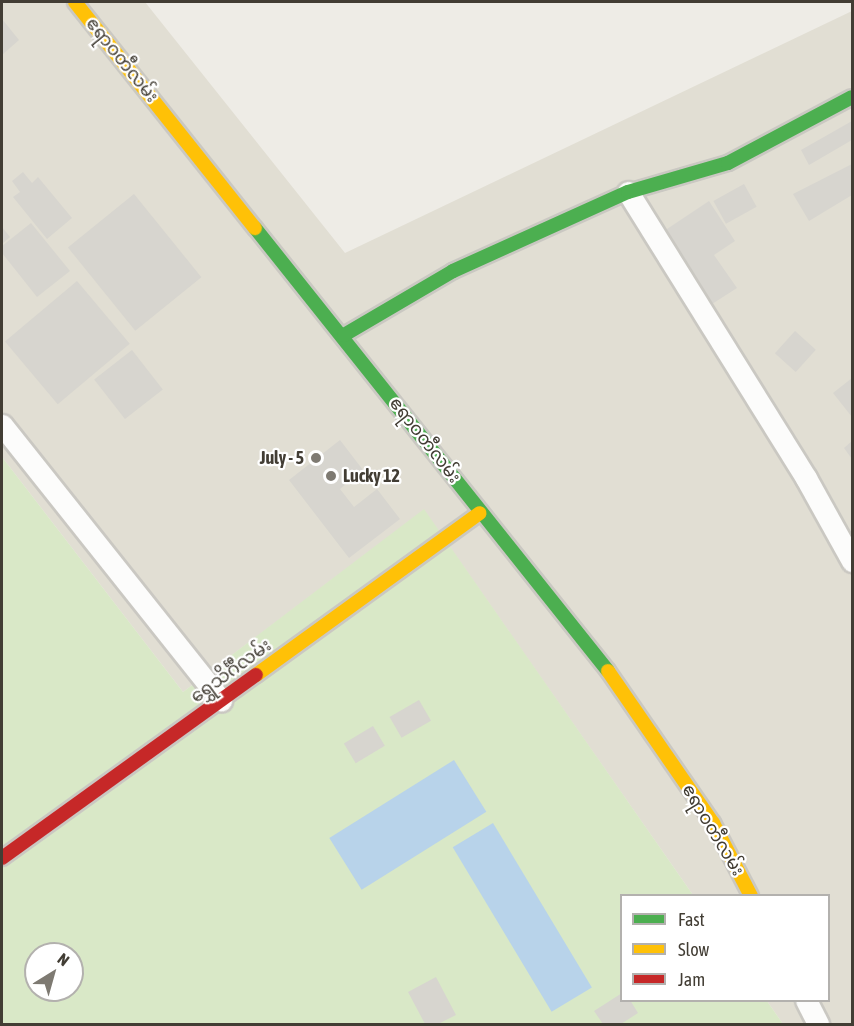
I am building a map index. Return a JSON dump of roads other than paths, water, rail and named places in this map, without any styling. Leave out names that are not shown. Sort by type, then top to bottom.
[{"type":"street","name":"ဧရာဝတီလမ်း","points":[[75,2],[344,335],[480,513],[610,674],[713,823],[750,894]]},
{"type":"street","points":[[344,335],[453,271],[628,192],[728,163],[852,97]]},
{"type":"street","points":[[628,192],[807,478],[852,561]]},
{"type":"street","points":[[2,425],[221,700]]},
{"type":"street","name":"ရွှေသိင်္ဂီလမ်း","points":[[2,858],[480,513]]},
{"type":"street","points":[[807,1002],[818,1024]]},
{"type":"water","points":[[454,760],[486,812],[362,890],[329,838]]},
{"type":"water","points":[[493,823],[592,988],[552,1012],[453,847]]},
{"type":"place","name":"July - 5","points":[[316,458]]},
{"type":"place","name":"Lucky 12","points":[[331,476]]}]
